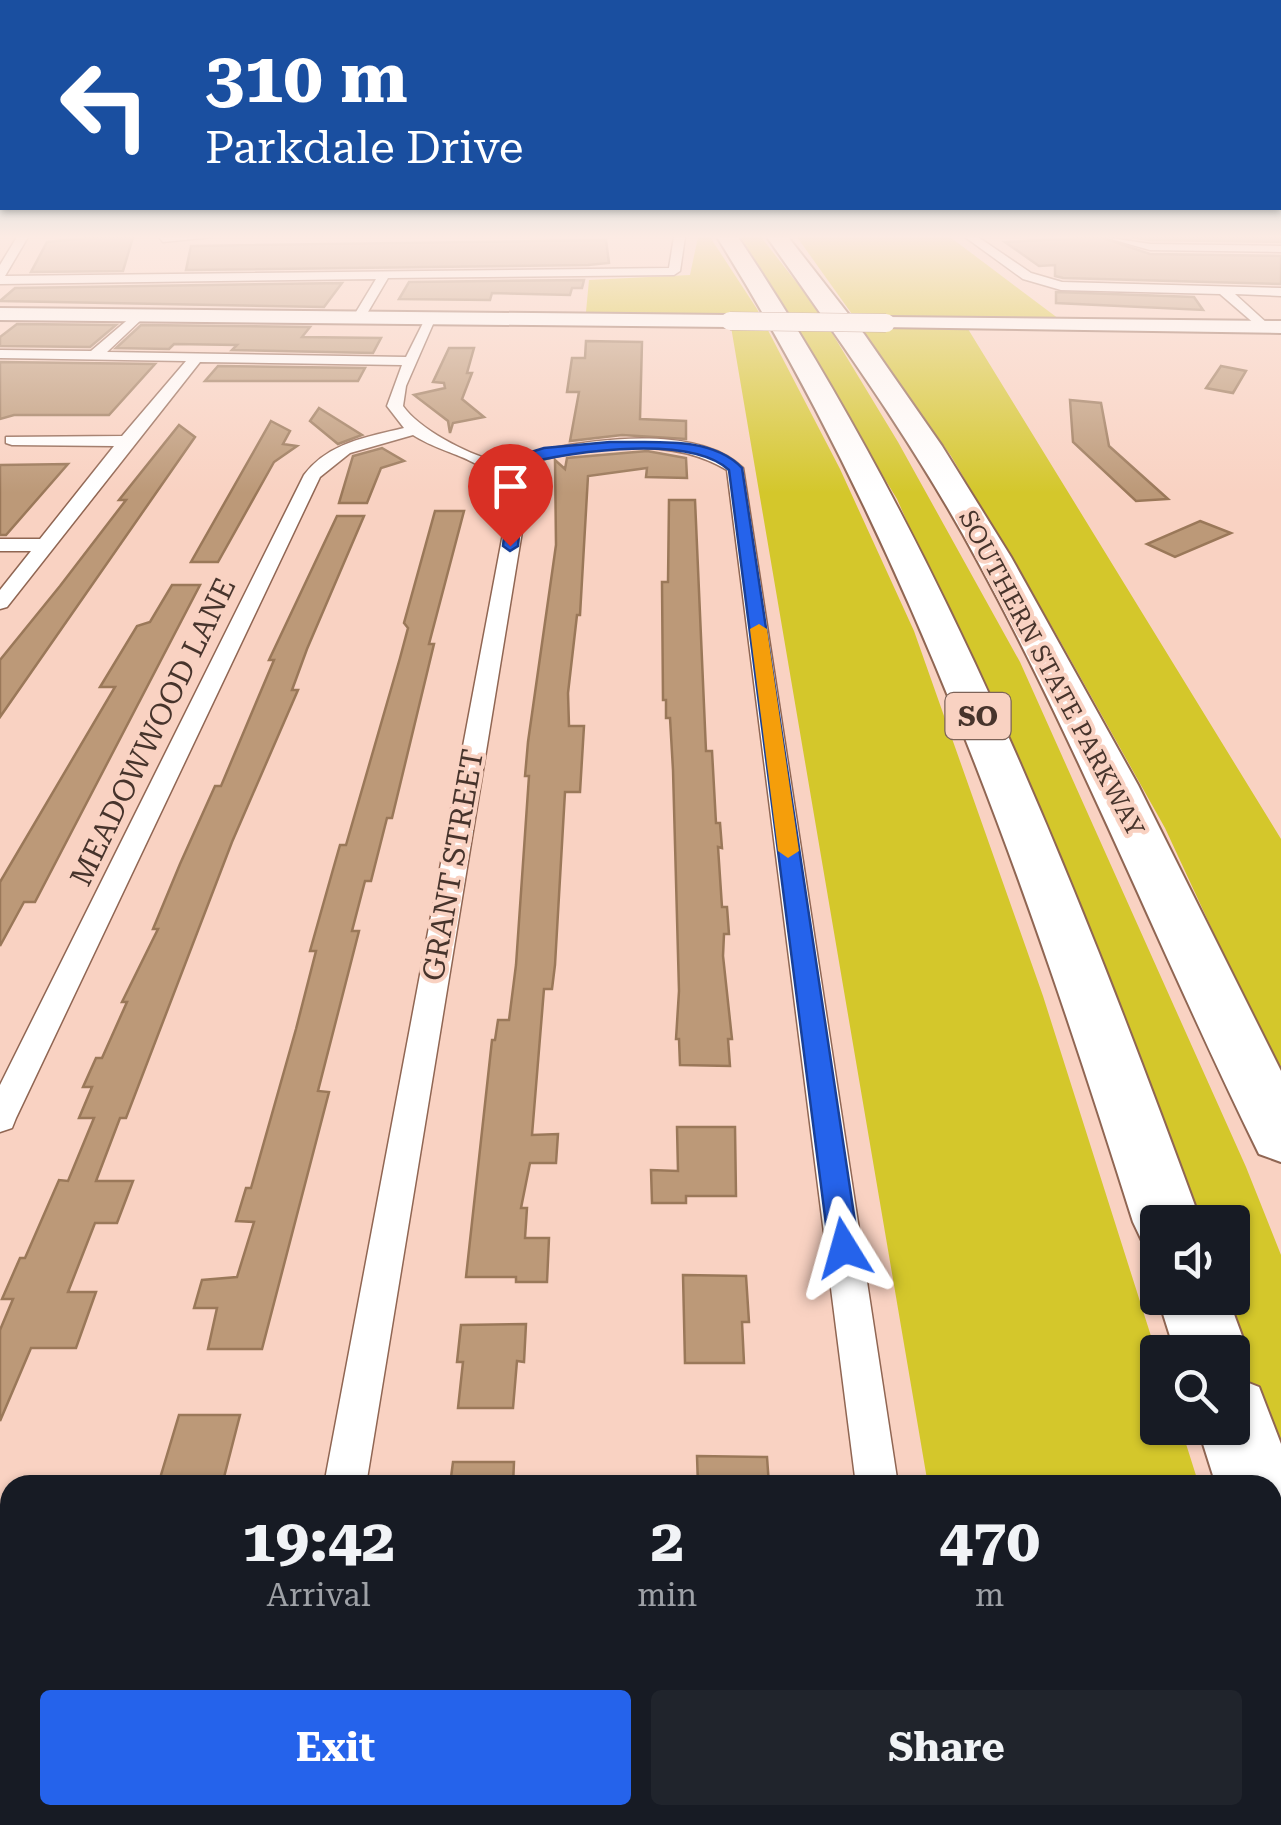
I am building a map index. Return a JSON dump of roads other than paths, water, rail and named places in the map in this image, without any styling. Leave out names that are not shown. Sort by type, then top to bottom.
[{"type":"highway","name":"SO","points":[[778,322],[863,464],[957,665],[1022,825],[1162,1205]]},
{"type":"highway","name":"SOUTHERN STATE PARKWAY","points":[[841,322],[896,395],[1008,584],[1135,826],[1281,1135]]},
{"type":"highway","points":[[1242,1445],[1253,1475]]},
{"type":"street","points":[[94,356],[130,322]]},
{"type":"street","points":[[430,322],[394,406],[413,430],[496,467],[544,452],[610,446],[690,448],[723,458],[735,468],[877,1475]]},
{"type":"street","points":[[843,322],[1272,327]]},
{"type":"street","points":[[0,354],[411,361]]},
{"type":"street","points":[[0,603],[126,440],[196,358]]},
{"type":"street","name":"MEADOWWOOD LANE","points":[[0,1118],[312,475],[320,464],[341,452],[413,430]]},
{"type":"street","points":[[12,440],[126,440]]},
{"type":"street","name":"GRANT STREET","points":[[347,1475],[517,507],[516,492],[496,467]]},
{"type":"street","points":[[0,545],[44,545]]}]
